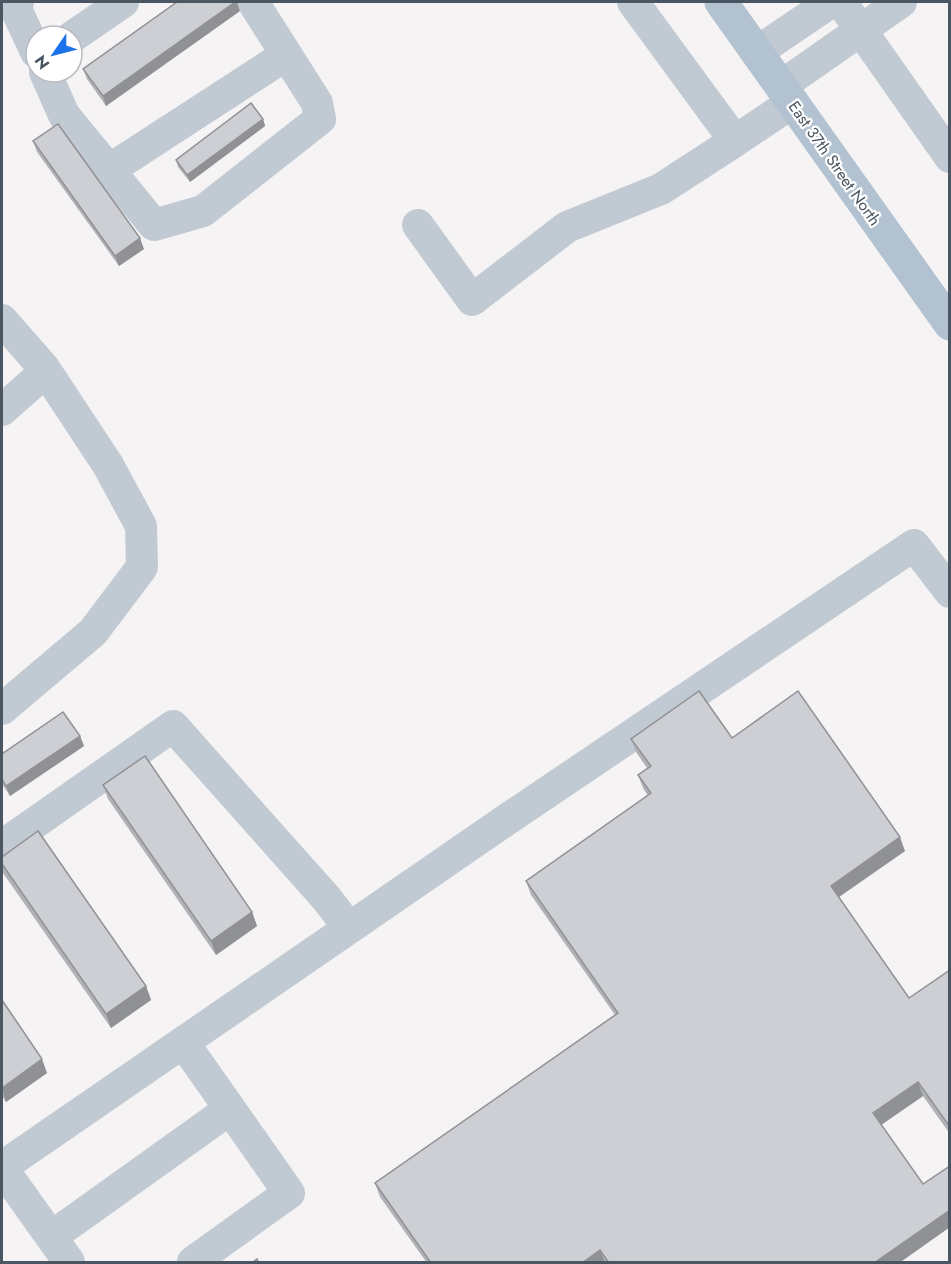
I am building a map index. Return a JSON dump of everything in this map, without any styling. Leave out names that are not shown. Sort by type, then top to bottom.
[{"type":"main road","name":"East 37th Street North","points":[[721,2],[950,324]]},
{"type":"lane","points":[[18,2],[16,9],[24,26]]},
{"type":"lane","points":[[84,29],[123,2]]},
{"type":"lane","points":[[50,84],[64,115],[154,225],[203,211],[320,119],[317,103],[253,2]]},
{"type":"lane","points":[[633,2],[735,141]]},
{"type":"lane","points":[[757,52],[831,2]]},
{"type":"lane","points":[[841,2],[950,157]]},
{"type":"lane","points":[[418,225],[472,300],[567,227],[661,189],[735,141],[861,30],[901,2]]},
{"type":"lane","points":[[109,170],[286,54]]},
{"type":"lane","points":[[2,320],[46,371],[108,465],[141,526],[142,567],[93,632],[2,709]]},
{"type":"lane","points":[[2,410],[46,371]]},
{"type":"lane","points":[[69,1263],[2,1167],[914,544],[950,592]]},
{"type":"lane","points":[[2,846],[173,726],[327,899],[349,928]]},
{"type":"lane","points":[[183,1042],[289,1193],[193,1263]]},
{"type":"lane","points":[[51,1237],[230,1109]]},
{"type":"building","points":[[177,2],[235,2],[103,96],[84,68]]},
{"type":"building","points":[[251,103],[263,119],[187,175],[176,160]]},
{"type":"building","points":[[58,124],[140,238],[115,256],[33,141]]},
{"type":"building","points":[[699,691],[732,738],[798,691],[900,837],[831,886],[909,998],[950,970],[950,1127],[918,1082],[873,1113],[923,1184],[950,1166],[950,1210],[874,1263],[609,1263],[600,1250],[582,1263],[431,1263],[375,1183],[618,1013],[526,881],[651,793],[638,775],[651,766],[631,739]]},
{"type":"building","points":[[63,712],[80,736],[6,786],[2,779],[2,754]]},
{"type":"building","points":[[145,756],[252,912],[211,941],[103,785]]},
{"type":"building","points":[[38,831],[146,986],[106,1014],[2,864],[2,857]]},
{"type":"building","points":[[2,1000],[42,1059],[2,1088]]}]
